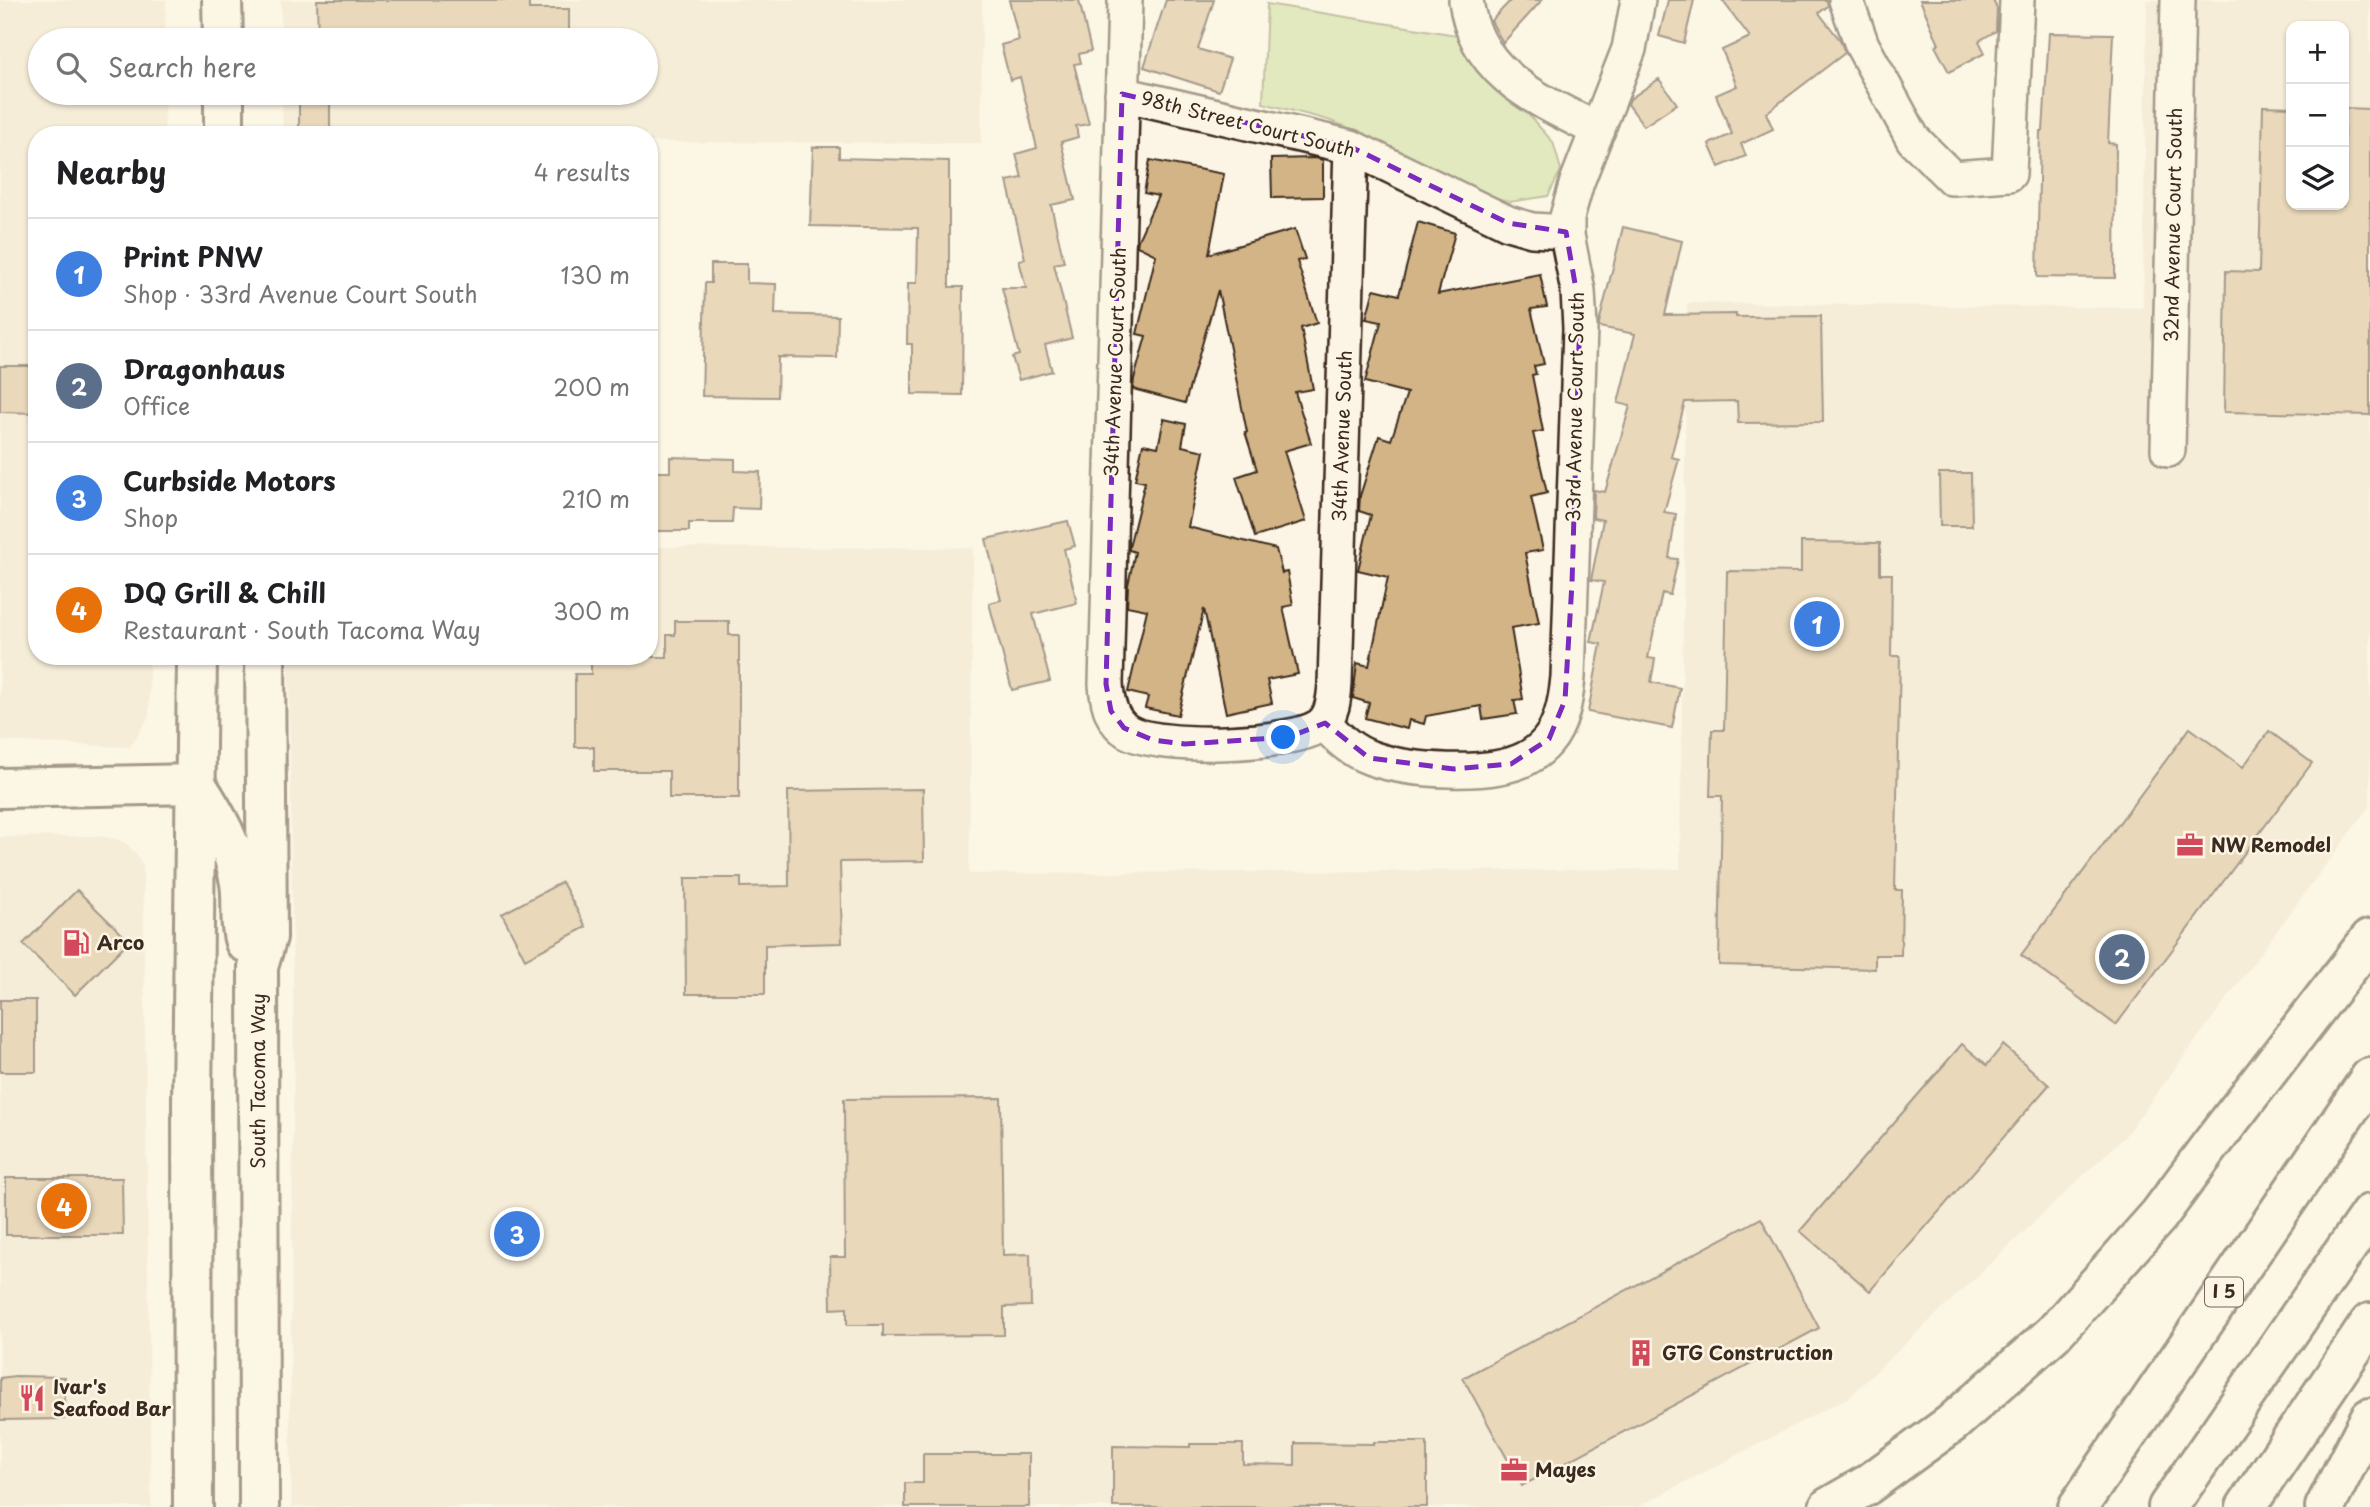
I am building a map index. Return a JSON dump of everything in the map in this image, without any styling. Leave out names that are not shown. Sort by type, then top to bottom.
[{"type":"main road","points":[[222,0],[223,28]]},
{"type":"main road","points":[[223,105],[224,126]]},
{"type":"main road","points":[[193,1507],[192,1103],[197,665]]},
{"type":"main road","name":"South Tacoma Way","points":[[259,1507],[258,967],[267,937],[265,665]]},
{"type":"main road","points":[[0,788],[196,784]]},
{"type":"main road","points":[[196,784],[220,823],[231,850],[240,883],[243,940],[258,967]]},
{"type":"main road","points":[[1829,1507],[1867,1485],[1951,1424],[2054,1333],[2159,1215],[2370,939]]},
{"type":"main road","name":"I 5","points":[[2078,1507],[2370,1077]]},
{"type":"main road","points":[[2168,1507],[2370,1214]]},
{"type":"main road","points":[[2246,1507],[2370,1323]]},
{"type":"main road","points":[[2325,1507],[2370,1418]]},
{"type":"street","name":"34th Avenue Court South","points":[[1125,0],[1106,669],[1108,704],[1117,722],[1127,731],[1161,742],[1185,744],[1289,737],[1310,731],[1324,722]]},
{"type":"street","points":[[1466,0],[1477,39],[1493,64],[1526,92],[1598,130]]},
{"type":"street","name":"33rd Avenue Court South","points":[[1324,722],[1342,742],[1369,758],[1436,769],[1478,770],[1526,759],[1549,739],[1559,721],[1565,700],[1571,596],[1580,312],[1566,232],[1567,217],[1574,190],[1629,49],[1637,0]]},
{"type":"street","points":[[1846,0],[1863,46],[1913,139],[1952,178],[2009,174],[2017,0]]},
{"type":"street","name":"32nd Avenue Court South","points":[[2168,450],[2178,0]]},
{"type":"street","name":"98th Street Court South","points":[[1122,94],[1350,147],[1508,223],[1532,230],[1566,232]]},
{"type":"street","name":"34th Avenue South","points":[[1324,722],[1331,708],[1335,684],[1350,147]]},
{"type":"highlighted area","points":[[1122,94],[1351,147],[1508,223],[1566,232],[1580,312],[1572,583],[1565,700],[1549,739],[1511,764],[1454,769],[1369,758],[1325,723],[1289,737],[1185,744],[1153,740],[1124,728],[1111,711],[1106,684]]},
{"type":"shaded area","points":[[0,0],[166,0],[165,28],[28,28],[28,105],[165,105],[164,126],[28,126],[28,665],[149,665],[149,716],[130,747],[0,741]]},
{"type":"shaded area","points":[[281,0],[982,0],[981,143],[658,142],[658,126],[283,126],[282,105],[658,105],[658,28],[281,28]]},
{"type":"shaded area","points":[[2147,0],[2370,0],[2370,805],[2125,1136],[1849,1397],[1637,1507],[292,1507],[290,1418],[294,1064],[289,665],[658,665],[658,547],[973,548],[969,874],[1680,869],[1687,303],[2143,308]]},
{"type":"shaded area","points":[[99,836],[119,840],[128,845],[143,866],[151,1507],[0,1507],[0,837]]},
{"type":"green space","points":[[1267,4],[1456,35],[1553,142],[1561,170],[1548,196],[1509,202],[1473,190],[1360,132],[1328,120],[1263,103]]},
{"type":"building","points":[[317,0],[529,0],[529,9],[569,9],[569,28],[318,28]]},
{"type":"building","points":[[1009,0],[1079,0],[1091,51],[1079,54],[1081,63],[1074,64],[1089,124],[1076,126],[1078,137],[1061,142],[1075,200],[1051,205],[1064,262],[1054,264],[1072,338],[1045,345],[1052,371],[1019,380],[1012,357],[1019,355],[1002,288],[1026,288],[1019,260],[1025,259],[1007,181],[1022,178],[1016,154],[1037,148],[1020,77],[1010,80],[1001,45],[1019,40]]},
{"type":"building","points":[[1166,0],[1214,0],[1198,49],[1230,59],[1219,91],[1144,67]]},
{"type":"building","points":[[1511,0],[1542,0],[1503,43],[1491,21]]},
{"type":"building","points":[[1668,0],[1694,0],[1684,43],[1659,36]]},
{"type":"building","points":[[1722,0],[1827,0],[1828,6],[1819,13],[1840,40],[1845,53],[1766,113],[1773,129],[1741,144],[1746,156],[1719,167],[1709,144],[1732,134],[1716,95],[1737,86],[1722,50],[1750,37]]},
{"type":"building","points":[[1920,0],[1993,0],[1997,9],[1996,31],[1979,41],[1985,53],[1949,72],[1935,46],[1939,44]]},
{"type":"building","points":[[2049,33],[2113,34],[2108,143],[2116,144],[2115,278],[2037,277],[2040,131],[2043,131]]},
{"type":"building","points":[[1659,79],[1677,104],[1644,126],[1628,104],[1630,99]]},
{"type":"building","points":[[299,105],[330,105],[330,126],[299,126]]},
{"type":"building","points":[[2263,106],[2286,107],[2286,210],[2349,210],[2349,108],[2370,109],[2370,415],[2224,412],[2226,271],[2259,272]]},
{"type":"building","points":[[813,147],[839,147],[839,158],[949,161],[949,287],[963,287],[962,395],[912,394],[912,344],[907,344],[908,283],[917,283],[918,228],[810,226]]},
{"type":"building","points":[[1271,159],[1323,160],[1323,197],[1272,198]]},
{"type":"building","points":[[1150,160],[1224,174],[1209,254],[1295,229],[1305,259],[1297,261],[1317,323],[1301,328],[1313,389],[1295,392],[1311,443],[1284,451],[1306,521],[1255,537],[1236,477],[1257,470],[1245,432],[1218,290],[1185,403],[1133,389],[1146,336],[1137,334],[1156,255],[1137,246],[1158,196],[1144,193]]},
{"type":"building","points":[[1418,222],[1455,233],[1438,294],[1540,274],[1547,307],[1531,309],[1544,364],[1534,366],[1536,374],[1532,375],[1543,431],[1533,433],[1547,493],[1531,497],[1543,550],[1525,553],[1539,623],[1511,628],[1523,699],[1514,700],[1517,714],[1483,719],[1481,706],[1426,716],[1424,724],[1409,720],[1407,729],[1365,718],[1369,703],[1353,698],[1357,663],[1369,666],[1388,577],[1358,570],[1371,515],[1359,511],[1360,496],[1379,436],[1391,440],[1407,393],[1365,382],[1381,322],[1366,319],[1374,289],[1399,295]]},
{"type":"building","points":[[1623,227],[1682,241],[1665,315],[1821,316],[1823,422],[1738,423],[1737,401],[1685,402],[1671,457],[1679,459],[1664,512],[1676,514],[1669,558],[1678,559],[1670,595],[1662,593],[1648,658],[1655,659],[1651,682],[1680,688],[1672,728],[1588,712],[1601,644],[1591,642],[1604,582],[1591,580],[1603,520],[1593,518],[1594,490],[1605,492],[1630,406],[1618,403],[1635,334],[1599,327]]},
{"type":"building","points":[[711,264],[747,264],[747,283],[776,284],[775,314],[838,316],[837,358],[778,357],[777,397],[702,396],[705,283],[711,283]]},
{"type":"building","points":[[0,366],[28,366],[28,413],[0,412]]},
{"type":"building","points":[[1164,419],[1186,424],[1182,446],[1204,451],[1188,527],[1276,549],[1282,573],[1287,572],[1293,605],[1283,607],[1298,674],[1267,680],[1272,703],[1226,713],[1204,609],[1178,715],[1145,708],[1148,697],[1128,692],[1147,610],[1127,606],[1135,552],[1129,550],[1129,547],[1145,482],[1135,480],[1143,444],[1158,447]]},
{"type":"building","points":[[670,457],[735,459],[735,471],[760,472],[759,509],[733,508],[732,523],[689,523],[689,531],[658,531],[658,472],[670,472]]},
{"type":"building","points":[[1939,473],[1971,473],[1972,526],[1940,526]]},
{"type":"building","points":[[1068,521],[1075,546],[1064,549],[1077,603],[1033,614],[1050,681],[1012,690],[989,603],[1001,600],[986,539]]},
{"type":"building","points":[[1801,542],[1880,543],[1880,574],[1892,574],[1891,656],[1900,656],[1895,890],[1902,890],[1901,955],[1875,955],[1875,969],[1719,965],[1722,796],[1710,796],[1712,730],[1724,730],[1727,571],[1801,572]]},
{"type":"building","points":[[675,621],[729,621],[729,635],[739,635],[739,798],[669,798],[669,771],[594,771],[594,747],[575,747],[575,674],[591,674],[591,665],[658,665],[658,657],[667,657],[667,635],[675,635]]},
{"type":"building","points":[[2190,728],[2243,767],[2269,731],[2312,763],[2116,1025],[2021,955]]},
{"type":"building","points":[[923,789],[924,861],[840,862],[842,943],[765,945],[765,994],[686,994],[685,878],[741,878],[741,887],[789,886],[788,791]]},
{"type":"building","points":[[562,882],[586,927],[525,959],[502,914]]},
{"type":"building","name":"Arco","points":[[77,890],[129,941],[75,995],[23,944]]},
{"type":"building","points":[[0,1000],[36,1000],[36,1072],[0,1072]]},
{"type":"building","points":[[1962,1044],[1987,1065],[2003,1045],[2049,1085],[1870,1291],[1800,1231]]},
{"type":"building","points":[[1001,1098],[1003,1255],[1030,1254],[1031,1306],[1004,1307],[1004,1335],[883,1336],[883,1325],[847,1325],[847,1308],[831,1309],[830,1257],[845,1257],[844,1099]]},
{"type":"building","points":[[6,1178],[122,1178],[123,1235],[6,1235]]},
{"type":"building","name":"GTG Construction","points":[[1761,1218],[1819,1328],[1522,1486],[1463,1378]]},
{"type":"building","name":"Ivar's Seafood Bar","points":[[65,1377],[64,1419],[0,1420],[0,1378]]},
{"type":"building","points":[[1427,1442],[1427,1507],[1113,1507],[1113,1446],[1190,1447],[1190,1444],[1243,1444],[1243,1464],[1295,1465],[1295,1443]]},
{"type":"building","points":[[923,1454],[1029,1454],[1029,1507],[905,1507],[905,1483],[923,1483]]},
{"type":"place","name":"Print PNW","points":[[1817,624]]},
{"type":"place","name":"NW Remodel","points":[[2190,845]]},
{"type":"place","name":"Arco","points":[[76,943]]},
{"type":"place","name":"Dragonhaus","points":[[2122,957]]},
{"type":"place","name":"DQ Grill & Chill","points":[[64,1206]]},
{"type":"place","name":"Curbside Motors","points":[[517,1234]]},
{"type":"place","name":"GTG Construction","points":[[1641,1353]]},
{"type":"place","name":"Ivar's Seafood Bar","points":[[32,1398]]},
{"type":"place","name":"Mayes","points":[[1514,1470]]}]
